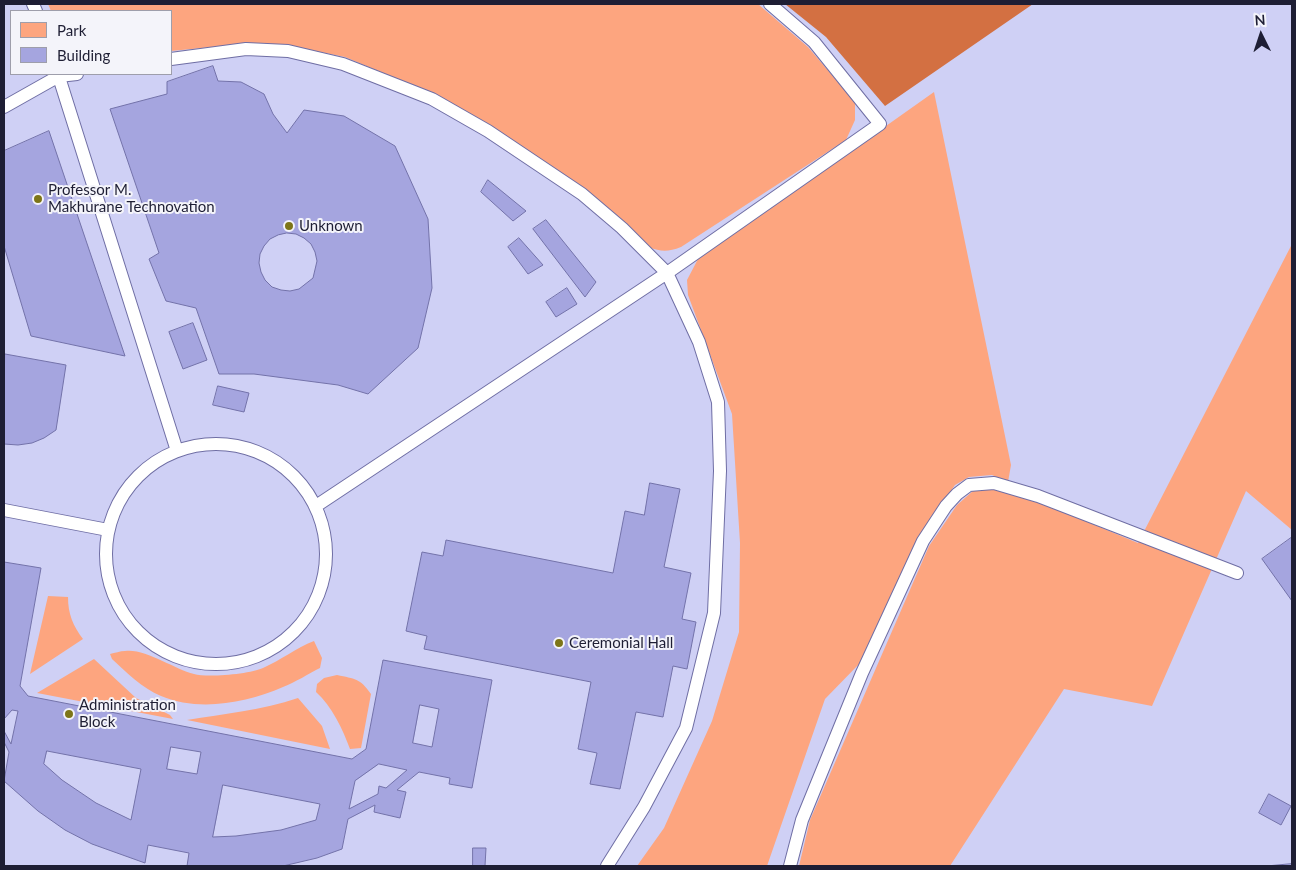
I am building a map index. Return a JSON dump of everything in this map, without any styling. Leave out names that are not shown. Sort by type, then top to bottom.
[{"type":"lane","points":[[316,506],[667,273],[880,124],[814,42],[770,4]]},
{"type":"lane","points":[[172,59],[246,49],[288,51],[343,64],[432,99],[488,131],[582,194],[622,228],[667,273],[699,342],[718,402],[720,471],[714,613],[686,728],[644,807],[607,866]]},
{"type":"lane","points":[[4,107],[59,75],[177,451]]},
{"type":"lane","points":[[222,444],[249,449],[266,455],[296,477],[316,506],[323,524],[327,541],[326,568],[320,595],[300,626],[287,639],[256,657],[238,662],[202,664],[167,653],[137,632],[121,610],[110,584],[106,558],[108,530],[113,513],[121,497],[132,482],[146,469],[160,459],[177,451],[195,446],[222,444]]},
{"type":"lane","points":[[790,866],[802,820],[862,673],[919,550],[946,506],[969,485],[994,483],[1038,496],[1237,573]]},
{"type":"lane","points":[[4,510],[108,530]]},
{"type":"green space","points":[[48,4],[758,4],[808,47],[855,102],[855,120],[846,140],[681,247],[661,251],[649,247],[545,162],[493,127],[433,94],[345,57],[286,45],[253,43],[172,51],[172,10],[51,10]]},
{"type":"green space","points":[[934,92],[1011,465],[1008,482],[992,475],[969,477],[955,485],[920,535],[861,662],[825,699],[767,866],[637,866],[664,828],[712,721],[739,632],[740,543],[732,414],[688,295],[687,280],[698,259]]},
{"type":"green space","points":[[1292,244],[1292,530],[1246,491],[1152,706],[1064,689],[950,866],[799,866],[810,820],[929,546],[957,505],[974,490],[996,489],[1037,501],[1138,543]]},
{"type":"green space","points":[[48,596],[68,597],[72,620],[83,639],[30,674]]},
{"type":"green space","points":[[314,641],[322,658],[320,668],[293,683],[269,693],[222,704],[191,704],[161,696],[135,680],[112,659],[110,654],[121,651],[133,651],[200,675],[239,674],[263,668]]},
{"type":"green space","points":[[94,659],[136,698],[170,715],[173,719],[37,693]]},
{"type":"green space","points":[[337,675],[357,680],[371,694],[361,748],[350,749],[332,711],[316,692],[317,684],[324,678]]},
{"type":"green space","points":[[298,698],[322,726],[330,749],[187,720],[257,709]]},
{"type":"shaded area","points":[[785,4],[1033,4],[885,106],[826,37]]},
{"type":"building","name":"Unknown","points":[[213,66],[218,81],[241,82],[264,94],[273,114],[287,133],[304,110],[344,116],[395,146],[428,219],[432,288],[418,348],[368,394],[338,385],[254,374],[219,374],[196,308],[166,301],[149,259],[159,253],[110,109],[167,94],[167,82]],"holes":[[[287,233],[296,234],[311,244],[315,252],[317,261],[313,278],[299,289],[290,291],[272,287],[265,280],[261,272],[260,254],[270,239]]]},
{"type":"building","name":"Professor M. Makhurane Technovation","points":[[49,131],[125,356],[31,336],[4,246],[4,151]]},
{"type":"building","points":[[488,180],[526,211],[513,221],[481,192]]},
{"type":"building","points":[[546,220],[596,282],[585,297],[533,229]]},
{"type":"building","points":[[519,238],[543,265],[528,274],[508,247]]},
{"type":"building","points":[[567,288],[577,304],[556,317],[546,302]]},
{"type":"building","points":[[193,323],[207,360],[183,369],[169,332]]},
{"type":"building","points":[[5,354],[66,365],[56,430],[32,443],[4,444]]},
{"type":"building","points":[[218,386],[249,393],[244,412],[213,405]]},
{"type":"building","name":"Ceremonial Hall","points":[[650,483],[680,489],[664,567],[691,573],[682,619],[696,622],[687,669],[673,666],[663,717],[636,712],[620,789],[590,784],[597,753],[578,749],[591,682],[424,649],[427,636],[406,631],[422,552],[443,556],[446,540],[613,573],[625,511],[644,515]]},
{"type":"building","points":[[1291,538],[1292,540],[1292,601],[1262,559]]},
{"type":"building","name":"Administration Block","points":[[4,562],[41,568],[20,686],[28,696],[352,759],[366,749],[383,660],[492,680],[472,788],[449,784],[450,778],[419,772],[397,790],[406,792],[400,818],[374,812],[375,805],[348,819],[342,849],[317,858],[283,866],[187,866],[189,853],[148,845],[145,863],[92,844],[65,830],[38,811],[4,781],[9,752],[4,742],[4,731],[11,744],[18,711],[12,710],[4,719]],"holes":[[[420,705],[439,709],[432,747],[413,743]],[[171,747],[201,752],[197,774],[167,769]],[[47,751],[141,769],[131,820],[96,803],[62,780],[44,764]],[[379,764],[407,770],[386,788],[379,786],[378,794],[349,809],[355,781]],[[223,785],[320,804],[316,820],[281,830],[213,837]]]},
{"type":"building","points":[[1269,794],[1291,806],[1281,825],[1259,813]]},
{"type":"building","points":[[473,848],[486,848],[485,866],[473,866]]},
{"type":"building","points":[[1292,864],[1292,866],[1267,866]]},
{"type":"place","name":"Professor M. Makhurane Technovation","points":[[38,199]]},
{"type":"place","name":"Unknown","points":[[289,226]]},
{"type":"place","name":"Ceremonial Hall","points":[[559,643]]},
{"type":"place","name":"Administration Block","points":[[69,714]]}]
